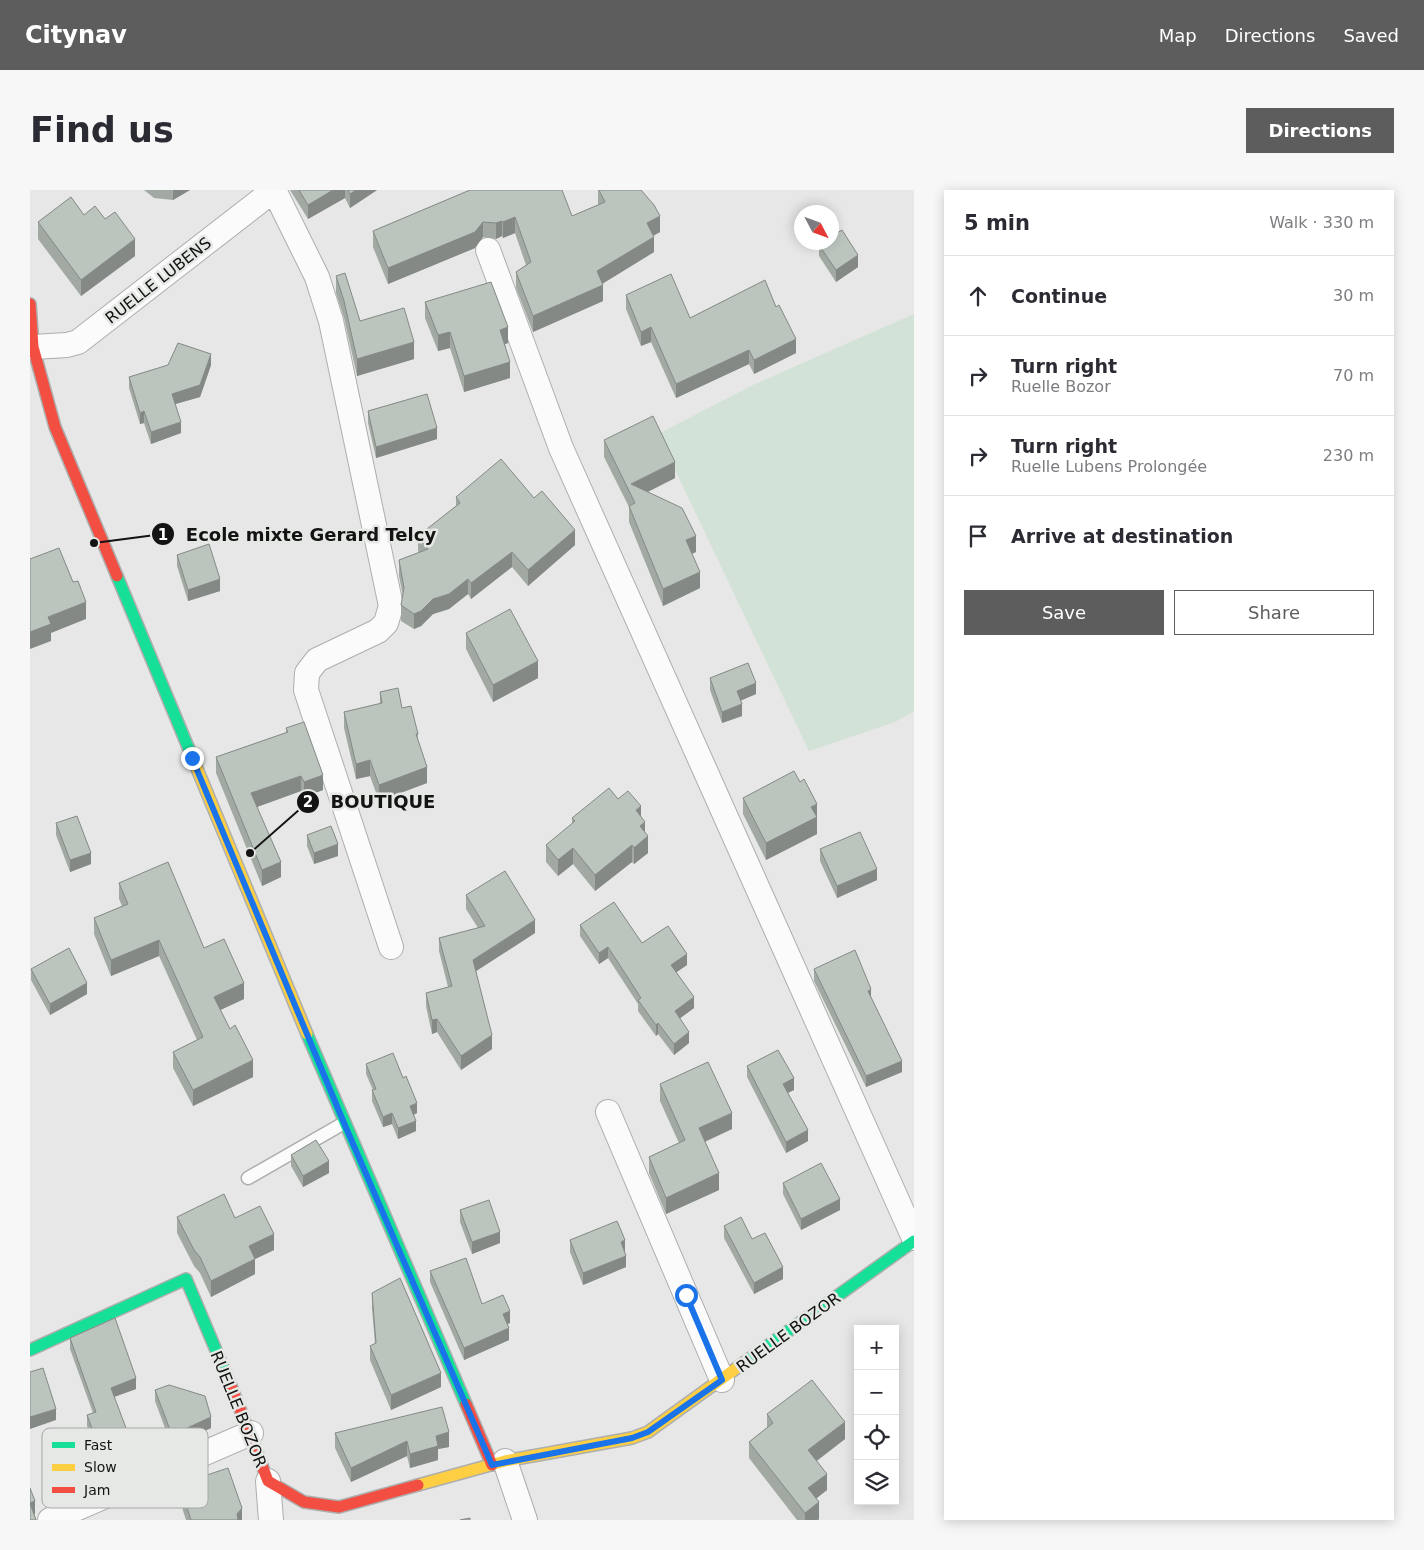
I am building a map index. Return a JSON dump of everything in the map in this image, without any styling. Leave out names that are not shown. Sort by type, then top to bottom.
[{"type":"street","name":"RUELLE LUBENS","points":[[33,347],[67,345],[78,342],[274,190]]},
{"type":"street","points":[[274,190],[317,277],[331,321],[391,606],[386,623],[378,631],[317,660],[307,673],[306,690],[391,947]]},
{"type":"street","points":[[488,250],[561,448],[914,1240]]},
{"type":"street","points":[[30,304],[33,347],[55,427],[344,1123],[525,1520]]},
{"type":"street","points":[[608,1112],[722,1380]]},
{"type":"street","name":"RUELLE BOZOR","points":[[30,1350],[186,1278],[251,1433],[268,1481],[304,1502],[338,1507],[498,1463],[632,1438],[648,1432],[914,1240]]},
{"type":"street","points":[[208,1452],[251,1433]]},
{"type":"street","points":[[268,1481],[271,1520]]},
{"type":"street","points":[[50,1520],[78,1508]]},
{"type":"lane","points":[[248,1178],[344,1123]]},
{"type":"green space","points":[[914,314],[914,711],[895,722],[809,751],[658,434],[753,385]]},
{"type":"building","points":[[299,190],[333,190],[308,205]]},
{"type":"building","points":[[348,190],[356,190],[350,194]]},
{"type":"building","points":[[470,190],[562,190],[572,216],[605,202],[599,190],[641,190],[654,205],[660,216],[647,223],[654,237],[597,271],[603,285],[533,316],[516,272],[531,262],[515,217],[503,222],[483,222],[475,232],[388,268],[373,231]]},
{"type":"building","points":[[71,197],[84,215],[95,206],[105,219],[115,212],[135,239],[81,280],[38,222]]},
{"type":"building","points":[[842,230],[858,255],[836,270],[822,250],[839,250],[839,232]]},
{"type":"building","points":[[345,273],[360,321],[404,308],[414,342],[357,359],[344,301],[336,276]]},
{"type":"building","points":[[671,274],[690,318],[765,280],[776,307],[779,305],[796,339],[754,360],[749,350],[676,384],[651,327],[641,332],[626,295]]},
{"type":"building","points":[[491,282],[508,327],[500,330],[510,362],[464,376],[450,332],[438,335],[425,302]]},
{"type":"building","points":[[178,343],[211,354],[200,385],[172,394],[181,422],[151,432],[144,411],[140,413],[129,377],[168,365]]},
{"type":"building","points":[[427,394],[437,428],[376,447],[368,411]]},
{"type":"building","points":[[653,416],[675,462],[631,484],[682,508],[696,536],[686,540],[700,572],[663,589],[629,506],[635,503],[604,440]]},
{"type":"building","points":[[501,459],[534,498],[542,491],[575,530],[528,570],[512,552],[471,583],[468,579],[449,594],[433,599],[421,611],[414,614],[401,605],[404,588],[399,560],[428,549],[418,536],[460,503],[456,497]]},
{"type":"building","points":[[209,544],[220,579],[188,590],[177,555]]},
{"type":"building","points":[[59,548],[73,582],[78,581],[86,602],[48,617],[51,624],[30,632],[30,559]]},
{"type":"building","points":[[510,609],[538,661],[493,685],[466,633]]},
{"type":"building","points":[[748,663],[756,683],[737,691],[742,704],[722,712],[710,678]]},
{"type":"building","points":[[398,688],[402,708],[411,706],[418,734],[416,734],[427,767],[379,785],[370,760],[356,764],[344,712],[382,703],[380,692]]},
{"type":"building","points":[[304,722],[323,775],[304,782],[301,776],[251,793],[281,862],[262,870],[216,757],[288,732],[286,728]]},
{"type":"building","points":[[794,771],[800,782],[804,779],[817,804],[811,807],[817,817],[766,843],[743,798]]},
{"type":"building","points":[[609,788],[618,799],[628,791],[641,806],[636,810],[645,822],[640,826],[648,836],[634,848],[632,845],[595,875],[573,848],[558,860],[546,845],[575,821],[572,818]]},
{"type":"building","points":[[77,816],[91,853],[70,860],[56,823]]},
{"type":"building","points":[[331,826],[338,844],[314,853],[307,835]]},
{"type":"building","points":[[860,832],[877,869],[837,886],[820,849]]},
{"type":"building","points":[[168,862],[204,948],[224,939],[244,983],[214,997],[230,1029],[235,1025],[253,1060],[193,1090],[173,1052],[203,1037],[159,940],[111,960],[94,918],[128,904],[119,883]]},
{"type":"building","points":[[505,871],[535,920],[473,960],[492,1035],[461,1056],[437,1019],[432,1020],[426,993],[452,986],[439,938],[485,926],[466,895]]},
{"type":"building","points":[[614,902],[642,943],[668,926],[687,954],[671,965],[694,997],[675,1011],[689,1032],[674,1044],[658,1023],[656,1025],[638,1000],[641,998],[608,947],[599,953],[580,925]]},
{"type":"building","points":[[69,948],[87,983],[50,1004],[31,969]]},
{"type":"building","points":[[855,950],[871,989],[868,991],[902,1061],[866,1076],[814,969]]},
{"type":"building","points":[[778,1050],[794,1078],[783,1084],[808,1130],[786,1142],[747,1066]]},
{"type":"building","points":[[393,1053],[403,1078],[406,1076],[417,1103],[410,1106],[416,1121],[398,1128],[392,1113],[383,1117],[372,1090],[376,1089],[366,1064]]},
{"type":"building","points":[[708,1062],[732,1113],[699,1128],[719,1173],[666,1198],[649,1157],[685,1140],[660,1084]]},
{"type":"building","points":[[316,1140],[329,1161],[303,1176],[291,1155]]},
{"type":"building","points":[[821,1163],[840,1199],[801,1219],[783,1183]]},
{"type":"building","points":[[224,1194],[235,1218],[260,1206],[274,1234],[249,1246],[255,1259],[211,1281],[200,1257],[194,1250],[177,1217]]},
{"type":"building","points":[[489,1200],[500,1232],[472,1242],[460,1210]]},
{"type":"building","points":[[741,1217],[752,1239],[765,1233],[783,1267],[754,1283],[724,1226]]},
{"type":"building","points":[[617,1221],[625,1240],[621,1242],[626,1256],[583,1273],[570,1240]]},
{"type":"building","points":[[466,1258],[482,1304],[503,1295],[510,1311],[503,1314],[509,1328],[464,1348],[430,1271]]},
{"type":"building","points":[[400,1278],[441,1373],[391,1395],[370,1346],[376,1343],[372,1293]]},
{"type":"building","points":[[115,1318],[136,1378],[111,1388],[126,1428],[92,1428],[87,1415],[96,1412],[70,1338]]},
{"type":"building","points":[[43,1368],[56,1409],[30,1417],[30,1372]]},
{"type":"building","points":[[812,1380],[845,1422],[808,1450],[827,1474],[808,1488],[819,1502],[805,1513],[749,1442],[773,1423],[767,1414]]},
{"type":"building","points":[[169,1385],[205,1396],[211,1417],[187,1428],[169,1428],[155,1390]]},
{"type":"building","points":[[442,1407],[449,1432],[436,1436],[438,1446],[410,1454],[407,1441],[351,1468],[335,1433]]},
{"type":"building","points":[[228,1468],[242,1508],[237,1514],[238,1520],[191,1520],[187,1508],[208,1508],[208,1475]]},
{"type":"building","points":[[30,1488],[35,1501],[30,1503]]},
{"type":"building","points":[[30,1503],[36,1520],[30,1520]]},
{"type":"traffic: fast","points":[[117,576],[193,759]]},
{"type":"traffic: fast","points":[[307,1034],[466,1404]]},
{"type":"traffic: fast","points":[[745,1362],[914,1241]]},
{"type":"traffic: fast","points":[[30,1350],[186,1279],[231,1386]]},
{"type":"traffic: slow","points":[[193,759],[307,1034]]},
{"type":"traffic: slow","points":[[418,1485],[505,1461],[632,1438],[648,1432],[745,1362]]},
{"type":"traffic: jam","points":[[30,304],[33,347],[55,427],[117,576]]},
{"type":"traffic: jam","points":[[231,1386],[268,1481],[304,1502],[339,1507],[418,1485]]},
{"type":"traffic: jam","points":[[466,1404],[492,1465]]},
{"type":"place","name":"Ecole mixte Gerard Telcy","points":[[94,543]]},
{"type":"place","name":"BOUTIQUE","points":[[250,853]]},
{"type":"route","points":[[192,758],[344,1123],[492,1465],[632,1438],[660,1425],[722,1380],[686,1295]]}]
